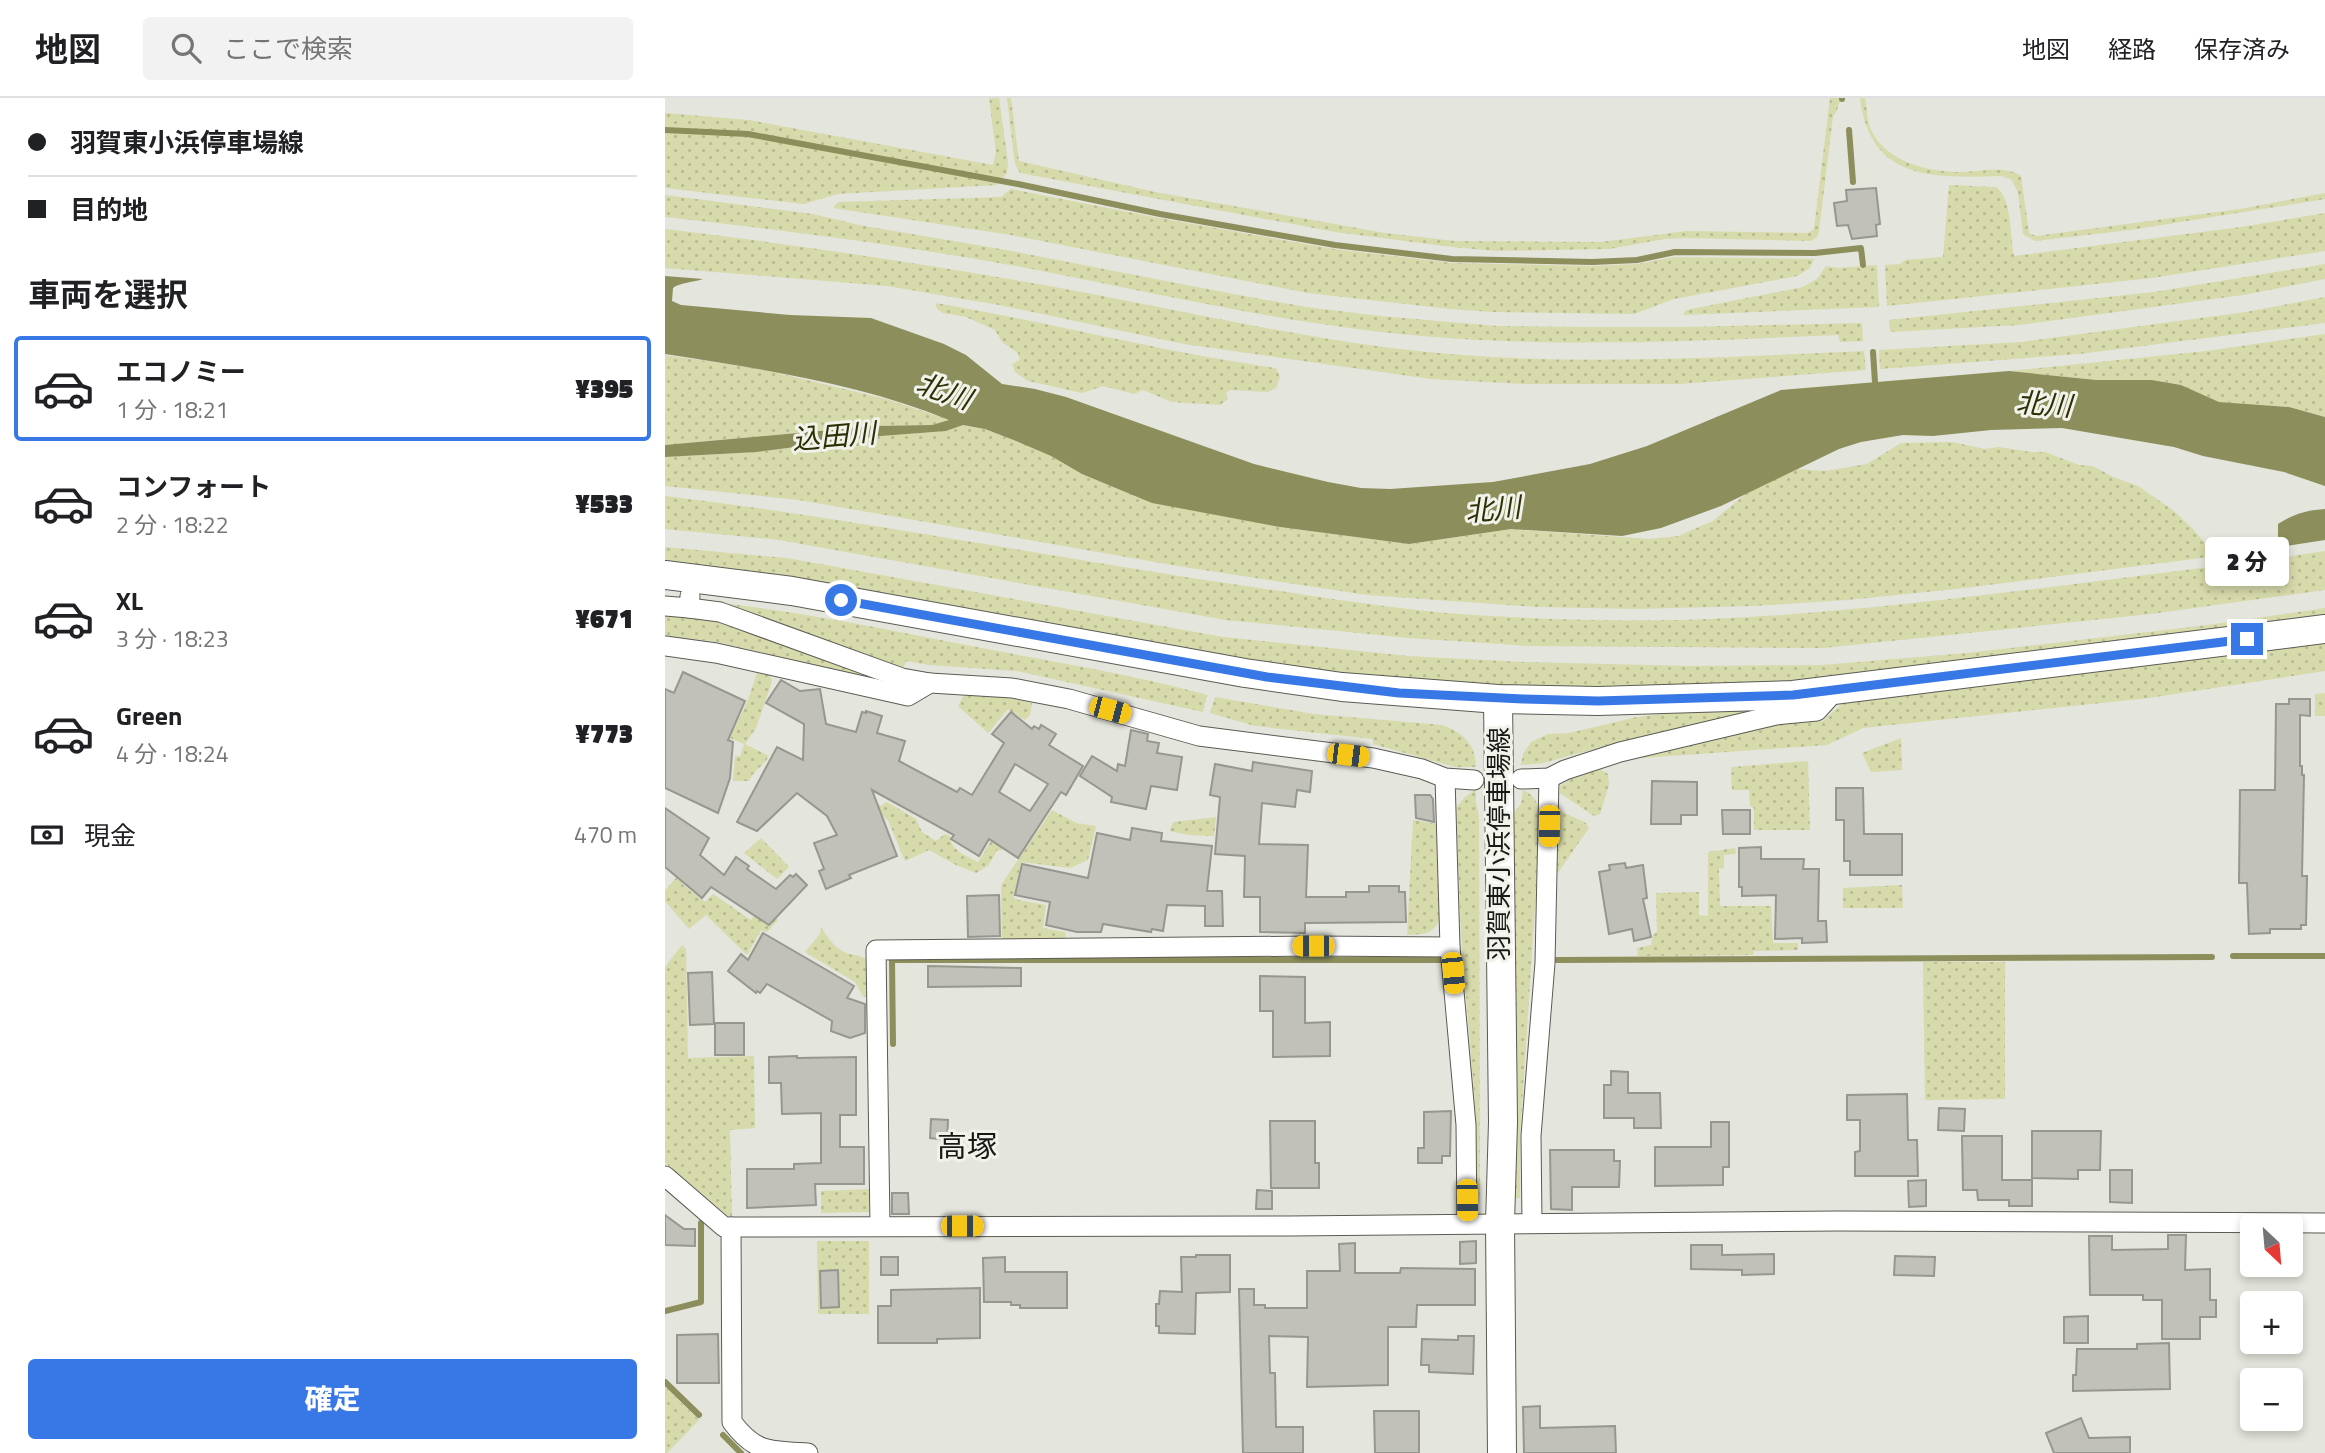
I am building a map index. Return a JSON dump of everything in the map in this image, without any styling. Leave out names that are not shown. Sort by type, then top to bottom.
[{"type":"main road","name":"羽賀東小浜停車場線","points":[[678,576],[792,591],[1256,675],[1388,692],[1497,699],[1503,1122],[1500,1223],[1502,1453]]},
{"type":"main road","points":[[1497,699],[1598,701],[1793,695],[2325,629]]},
{"type":"street","points":[[678,576],[688,608]]},
{"type":"street","points":[[665,606],[720,612],[902,678],[930,683],[1012,688],[1069,699],[1199,736],[1373,758],[1422,769],[1445,779],[1474,780]]},
{"type":"street","points":[[665,646],[716,653],[908,696],[930,683]]},
{"type":"street","points":[[1521,779],[1549,778],[1621,752],[1776,715],[1817,711],[1835,691]]},
{"type":"street","points":[[1532,1223],[1531,1136],[1545,962],[1549,778]]},
{"type":"street","points":[[1445,779],[1450,947],[1466,1125],[1467,1224]]},
{"type":"street","points":[[880,1226],[876,950],[1450,947]]},
{"type":"street","points":[[665,1177],[724,1227],[2325,1223]]},
{"type":"street","points":[[731,1227],[732,1422],[744,1439],[761,1448],[808,1453]]},
{"type":"shaded area","points":[[989,98],[999,98],[1008,162],[1007,173],[997,185],[837,194],[804,204],[665,188],[665,113],[749,120],[993,165],[996,152]]},
{"type":"shaded area","points":[[1007,98],[1011,98],[1019,161],[1155,192],[1385,233],[1455,241],[1601,242],[1687,231],[1808,233],[1814,229],[1830,98],[1846,98],[1839,103],[1833,116],[1819,231],[1817,237],[1811,241],[1687,238],[1609,249],[1497,251],[1335,232],[1020,173],[1015,164]]},
{"type":"shaded area","points":[[1860,98],[1865,98],[1871,130],[1878,141],[1898,158],[1936,170],[2000,170],[2021,176],[2029,233],[2036,236],[2240,209],[2325,193],[2325,199],[2130,230],[2035,241],[2023,234],[2018,192],[2011,179],[2001,176],[1929,174],[1909,169],[1891,160],[1877,145],[1866,125]]},
{"type":"shaded area","points":[[1949,185],[1996,187],[2001,192],[2008,208],[2014,256],[2241,227],[2325,213],[2325,251],[2152,278],[1887,306],[1885,265],[1900,264],[1905,260],[1943,257]]},
{"type":"shaded area","points":[[1011,189],[1334,249],[1452,263],[1592,266],[1638,264],[1674,257],[1814,259],[1810,268],[1797,276],[1674,299],[1634,314],[1492,312],[1308,293],[1011,235],[833,208],[838,202],[1001,197]]},
{"type":"shaded area","points":[[665,195],[813,214],[859,225],[1306,307],[1497,326],[1684,327],[1862,323],[1863,341],[1840,342],[1838,335],[1630,342],[1526,342],[1374,331],[1231,309],[948,254],[665,217]]},
{"type":"shaded area","points":[[665,229],[949,269],[1304,335],[1391,348],[1568,360],[1864,351],[1866,370],[1679,384],[1523,384],[1431,379],[1184,344],[999,305],[887,286],[665,268]]},
{"type":"shaded area","points":[[2325,264],[2325,279],[2243,295],[2019,325],[1890,332],[1889,320],[2154,292]]},
{"type":"shaded area","points":[[1877,265],[1879,307],[1683,315],[1686,310],[1803,287],[1817,279],[1826,266],[1838,268]]},
{"type":"shaded area","points":[[2325,297],[2325,323],[2079,354],[1880,369],[1879,350],[2021,342],[2246,312]]},
{"type":"shaded area","points":[[935,303],[1190,354],[1276,368],[1280,377],[1276,388],[1268,392],[1230,390],[1226,393],[1228,399],[1220,405],[1172,402],[1143,390],[1134,394],[1103,386],[1082,393],[1028,381],[1015,372],[1012,364],[1020,360],[1018,353],[1002,342],[995,330],[966,317],[943,313],[937,309]]},
{"type":"shaded area","points":[[2325,334],[2325,417],[2289,407],[2219,402],[2181,385],[2153,380],[2096,380],[2009,371],[2207,351]]},
{"type":"shaded area","points":[[665,355],[761,369],[886,399],[950,420],[932,425],[874,426],[665,445]]},
{"type":"shaded area","points":[[963,425],[985,429],[1016,441],[1051,456],[1082,474],[1280,527],[1409,544],[1511,529],[1649,539],[1678,536],[1713,521],[1748,492],[1797,469],[1825,471],[1867,464],[1901,443],[1952,442],[1985,449],[1999,447],[2045,452],[2079,465],[2093,466],[2138,486],[2174,511],[2192,528],[2205,543],[2209,557],[1847,600],[1635,609],[1538,607],[1367,595],[1184,567],[799,500],[665,486],[665,457],[757,452],[881,436],[946,431]]},
{"type":"shaded area","points":[[665,496],[811,516],[1321,597],[1421,611],[1482,615],[1661,620],[1818,612],[2032,589],[2325,551],[2325,590],[2151,614],[1823,648],[1529,646],[1409,638],[1226,620],[779,540],[665,529]]},
{"type":"shaded area","points":[[665,547],[787,558],[1223,637],[1408,656],[1522,662],[1692,666],[1822,665],[1967,653],[2208,625],[2325,608],[2325,621],[1818,681],[1590,687],[1510,686],[1282,666],[665,563]]},
{"type":"shaded area","points":[[719,603],[881,628],[1122,675],[1207,695],[1203,712],[1017,671],[906,661],[903,669]]},
{"type":"shaded area","points":[[665,615],[713,620],[897,685],[718,642],[665,636]]},
{"type":"shaded area","points":[[2325,639],[2325,671],[2149,698],[1863,728],[1827,745],[1628,759],[1777,724],[1823,721],[1846,700]]},
{"type":"shaded area","points":[[757,673],[770,675],[772,682],[756,728],[745,744],[769,756],[749,781],[733,781],[735,756],[740,756],[744,744],[730,738]]},
{"type":"shaded area","points":[[2325,693],[2325,716],[2315,716],[2315,694]]},
{"type":"shaded area","points":[[964,695],[1010,698],[1032,703],[1030,715],[1025,720],[1008,709],[988,733],[958,706]]},
{"type":"shaded area","points":[[1215,697],[1314,714],[1442,725],[1467,740],[1471,745],[1476,767],[1455,767],[1373,744],[1373,739],[1255,726],[1210,713]]},
{"type":"shaded area","points":[[1772,707],[1543,763],[1521,765],[1523,754],[1531,742],[1548,734],[1569,733],[1637,717],[1695,710]]},
{"type":"shaded area","points":[[1901,738],[1902,770],[1871,772],[1862,753]]},
{"type":"shaded area","points":[[1808,761],[1810,830],[1754,830],[1754,808],[1750,806],[1749,790],[1732,790],[1731,767]]},
{"type":"shaded area","points":[[1600,769],[1608,774],[1609,785],[1600,814],[1594,816],[1560,793],[1560,786],[1573,778]]},
{"type":"shaded area","points":[[1476,789],[1479,817],[1480,1203],[1477,1202],[1476,1117],[1461,934],[1456,808]]},
{"type":"shaded area","points":[[1523,790],[1535,800],[1541,814],[1520,1136],[1520,1198],[1509,1199],[1511,816],[1521,804]]},
{"type":"shaded area","points":[[871,797],[881,806],[887,802],[916,819],[922,832],[936,841],[945,834],[950,836],[956,849],[978,862],[994,836],[1010,836],[988,866],[976,873],[929,850],[905,861],[888,820],[879,813]]},
{"type":"shaded area","points":[[1052,810],[1076,823],[1096,826],[1088,860],[1070,868],[1021,862],[1014,899],[1046,905],[1043,928],[1065,932],[1066,941],[1002,941],[1001,885]]},
{"type":"shaded area","points":[[1559,810],[1586,823],[1589,828],[1557,874]]},
{"type":"shaded area","points":[[1216,817],[1214,836],[1170,831],[1173,822]]},
{"type":"shaded area","points":[[1413,820],[1437,824],[1440,919],[1431,931],[1407,935]]},
{"type":"shaded area","points":[[761,838],[789,867],[777,879],[744,853]]},
{"type":"shaded area","points":[[1735,848],[1736,854],[1724,855],[1724,868],[1719,869],[1720,906],[1771,906],[1773,943],[1798,943],[1798,950],[1754,951],[1753,955],[1638,956],[1637,948],[1651,945],[1653,935],[1657,932],[1656,893],[1699,892],[1699,915],[1708,916],[1708,852]]},
{"type":"shaded area","points":[[681,872],[686,878],[682,884],[705,902],[713,894],[751,920],[762,906],[778,920],[767,932],[761,930],[747,955],[706,915],[689,929],[665,901],[665,891]]},
{"type":"shaded area","points":[[1902,885],[1903,908],[1843,908],[1843,888]]},
{"type":"shaded area","points":[[821,927],[838,948],[868,961],[868,998],[863,996],[855,982],[805,952],[820,934]]},
{"type":"shaded area","points":[[682,945],[686,949],[688,1058],[754,1056],[755,1128],[730,1130],[732,1217],[665,1163],[665,967]]},
{"type":"shaded area","points":[[1923,962],[2005,962],[2005,1099],[1925,1100]]},
{"type":"shaded area","points":[[869,1189],[869,1212],[821,1213],[821,1191]]},
{"type":"shaded area","points":[[817,1241],[869,1241],[869,1314],[818,1314]]},
{"type":"shaded area","points":[[665,1387],[699,1420],[667,1453],[665,1453]]},
{"type":"water","points":[[665,276],[703,279],[673,288],[672,301],[681,305],[790,315],[871,318],[944,344],[966,355],[1002,384],[1066,397],[1254,464],[1361,488],[1390,489],[1493,482],[1590,464],[1647,446],[1781,390],[2009,371],[2096,380],[2152,380],[2181,385],[2219,402],[2289,407],[2325,417],[2325,486],[2284,472],[2203,456],[2174,447],[2062,428],[1991,430],[1933,436],[1903,435],[1861,442],[1839,449],[1721,506],[1661,528],[1622,536],[1511,529],[1409,544],[1280,527],[1152,503],[1082,474],[1051,456],[1016,441],[985,429],[963,425],[946,431],[881,436],[757,452],[665,457],[665,445],[874,426],[932,425],[949,420],[915,407],[845,387],[665,354]]},
{"type":"water","points":[[2325,509],[2325,540],[2286,546],[2278,537],[2278,524],[2301,513]]},
{"type":"building","points":[[1876,188],[1880,224],[1876,225],[1877,236],[1852,239],[1848,225],[1837,226],[1834,203],[1847,201],[1846,190]]},
{"type":"building","points":[[683,672],[745,701],[728,740],[733,742],[730,778],[718,813],[665,788],[665,689],[674,693]]},
{"type":"building","points":[[781,680],[800,691],[820,689],[826,724],[856,732],[862,712],[882,716],[877,733],[905,741],[899,761],[957,792],[960,788],[972,795],[1004,743],[992,734],[1011,712],[1032,729],[1034,726],[1039,729],[1041,725],[1056,734],[1049,745],[1083,766],[1066,795],[1061,792],[1018,858],[989,839],[979,856],[951,839],[954,835],[872,790],[897,856],[849,875],[851,878],[826,889],[819,871],[824,869],[814,843],[837,835],[827,816],[797,793],[757,831],[737,822],[777,747],[803,760],[804,724],[766,703]],"holes":[[[1015,764],[1048,784],[1030,811],[999,792]]]},
{"type":"building","points":[[2289,699],[2310,699],[2310,716],[2300,715],[2300,766],[2304,775],[2302,876],[2307,876],[2306,925],[2301,925],[2301,929],[2270,929],[2270,933],[2249,934],[2247,883],[2239,883],[2240,790],[2275,790],[2276,704],[2289,704]]},
{"type":"building","points":[[1131,730],[1148,734],[1147,741],[1159,743],[1157,753],[1182,757],[1177,790],[1151,786],[1146,809],[1111,802],[1112,797],[1080,776],[1092,756],[1117,771],[1118,764],[1125,766]]},
{"type":"building","points":[[1253,762],[1312,771],[1310,792],[1297,790],[1295,807],[1262,803],[1259,844],[1308,845],[1306,897],[1346,897],[1346,892],[1369,892],[1369,886],[1399,886],[1399,892],[1405,892],[1406,922],[1305,923],[1305,933],[1260,932],[1260,897],[1244,897],[1245,856],[1215,854],[1220,797],[1210,795],[1215,764],[1252,771]]},
{"type":"building","points":[[1652,781],[1697,782],[1697,815],[1681,815],[1681,824],[1651,824]]},
{"type":"building","points":[[1836,788],[1863,788],[1864,834],[1902,834],[1902,875],[1850,875],[1850,861],[1844,861],[1844,820],[1836,820]]},
{"type":"building","points":[[1415,795],[1430,795],[1433,799],[1434,822],[1416,818]]},
{"type":"building","points":[[665,808],[709,838],[700,855],[724,875],[736,857],[749,866],[747,869],[776,889],[790,875],[793,877],[796,874],[807,885],[769,925],[711,887],[702,898],[665,867]]},
{"type":"building","points":[[1722,810],[1750,810],[1750,834],[1723,834]]},
{"type":"building","points":[[1132,828],[1162,833],[1161,841],[1212,846],[1207,891],[1222,891],[1223,926],[1205,926],[1205,906],[1167,905],[1163,931],[1152,929],[1151,932],[1103,924],[1101,932],[1077,932],[1046,925],[1050,902],[1015,895],[1022,864],[1088,878],[1097,833],[1130,840]]},
{"type":"building","points":[[1761,847],[1761,859],[1804,859],[1803,869],[1819,869],[1818,921],[1826,921],[1827,942],[1802,943],[1802,938],[1775,939],[1776,895],[1742,896],[1742,887],[1739,887],[1739,848]]},
{"type":"building","points":[[1625,863],[1626,868],[1643,865],[1647,898],[1643,899],[1651,937],[1634,941],[1632,929],[1609,934],[1599,872],[1610,870],[1609,865]]},
{"type":"building","points":[[999,895],[1000,936],[968,937],[967,896]]},
{"type":"building","points":[[763,933],[854,986],[847,998],[865,1004],[865,1033],[850,1038],[831,1031],[832,1021],[767,984],[760,993],[756,993],[728,971],[741,954],[748,960]]},
{"type":"building","points":[[928,966],[1021,968],[1021,986],[928,987]]},
{"type":"building","points":[[712,972],[714,1024],[690,1025],[688,973]]},
{"type":"building","points":[[1260,976],[1305,977],[1305,1023],[1330,1022],[1330,1056],[1273,1057],[1273,1011],[1260,1011]]},
{"type":"building","points":[[715,1023],[744,1023],[744,1055],[715,1055]]},
{"type":"building","points":[[769,1057],[856,1057],[856,1115],[840,1115],[840,1147],[864,1147],[864,1184],[815,1184],[816,1205],[747,1208],[747,1169],[794,1169],[794,1164],[821,1163],[821,1113],[782,1114],[781,1083],[769,1083]]},
{"type":"building","points":[[1611,1071],[1628,1072],[1628,1093],[1660,1093],[1661,1128],[1634,1128],[1634,1118],[1604,1118],[1604,1085],[1611,1085]]},
{"type":"building","points":[[1907,1094],[1908,1140],[1917,1140],[1918,1176],[1855,1176],[1855,1152],[1860,1151],[1860,1120],[1847,1120],[1847,1095]]},
{"type":"building","points":[[1939,1108],[1965,1109],[1964,1131],[1938,1130]]},
{"type":"building","points":[[1451,1111],[1450,1156],[1442,1156],[1442,1163],[1418,1163],[1418,1148],[1424,1148],[1424,1112]]},
{"type":"building","points":[[931,1119],[948,1120],[947,1140],[930,1138]]},
{"type":"building","points":[[1270,1121],[1315,1121],[1315,1163],[1319,1163],[1319,1188],[1271,1188]]},
{"type":"building","points":[[1711,1122],[1729,1122],[1729,1167],[1723,1167],[1723,1185],[1655,1186],[1655,1147],[1711,1147]]},
{"type":"building","points":[[2032,1131],[2101,1131],[2100,1170],[2078,1170],[2078,1179],[2032,1178]]},
{"type":"building","points":[[1962,1136],[2002,1136],[2002,1180],[2032,1180],[2032,1206],[2009,1206],[2009,1200],[1978,1200],[1977,1190],[1963,1190]]},
{"type":"building","points":[[1550,1150],[1614,1150],[1614,1161],[1620,1161],[1619,1187],[1572,1187],[1572,1210],[1551,1209]]},
{"type":"building","points":[[2110,1170],[2132,1170],[2132,1203],[2110,1202]]},
{"type":"building","points":[[1926,1180],[1926,1206],[1909,1207],[1908,1181]]},
{"type":"building","points":[[1257,1190],[1272,1191],[1272,1209],[1256,1209]]},
{"type":"building","points":[[892,1193],[908,1193],[909,1214],[892,1214]]},
{"type":"building","points":[[665,1215],[684,1229],[695,1229],[695,1246],[665,1245]]},
{"type":"building","points":[[2168,1235],[2186,1235],[2185,1270],[2210,1269],[2210,1300],[2216,1300],[2216,1317],[2200,1317],[2200,1339],[2162,1339],[2162,1300],[2143,1300],[2143,1295],[2090,1295],[2089,1236],[2112,1236],[2112,1250],[2168,1249]]},
{"type":"building","points":[[1476,1241],[1476,1263],[1460,1264],[1460,1242]]},
{"type":"building","points":[[1355,1243],[1355,1273],[1400,1273],[1401,1268],[1475,1269],[1475,1305],[1417,1305],[1416,1327],[1388,1327],[1388,1385],[1307,1387],[1308,1337],[1269,1336],[1270,1373],[1275,1373],[1276,1427],[1303,1427],[1303,1453],[1243,1453],[1239,1289],[1254,1289],[1254,1305],[1265,1305],[1265,1308],[1307,1308],[1307,1271],[1340,1271],[1339,1244]]},
{"type":"building","points":[[1691,1245],[1722,1245],[1722,1255],[1774,1254],[1774,1274],[1742,1275],[1742,1270],[1691,1269]]},
{"type":"building","points":[[1230,1255],[1230,1292],[1196,1293],[1195,1334],[1159,1333],[1159,1326],[1156,1326],[1156,1304],[1159,1304],[1160,1291],[1182,1292],[1181,1257]]},
{"type":"building","points":[[1895,1256],[1935,1257],[1934,1276],[1894,1275]]},
{"type":"building","points":[[881,1257],[898,1257],[898,1275],[881,1275]]},
{"type":"building","points":[[1005,1257],[1005,1272],[1067,1272],[1067,1308],[1020,1308],[1020,1305],[1011,1305],[1011,1302],[984,1302],[983,1258]]},
{"type":"building","points":[[838,1270],[839,1307],[821,1308],[820,1271]]},
{"type":"building","points":[[980,1288],[980,1338],[937,1339],[937,1343],[878,1343],[878,1306],[891,1306],[891,1290]]},
{"type":"building","points":[[2088,1316],[2088,1343],[2064,1343],[2064,1317]]},
{"type":"building","points":[[718,1334],[719,1383],[677,1383],[677,1335]]},
{"type":"building","points":[[1458,1336],[1474,1336],[1473,1374],[1429,1372],[1429,1365],[1421,1365],[1422,1339],[1458,1340]]},
{"type":"building","points":[[2169,1343],[2170,1389],[2073,1391],[2077,1349],[2137,1349],[2137,1344]]},
{"type":"building","points":[[1540,1406],[1540,1428],[1615,1426],[1616,1453],[1524,1453],[1523,1407]]},
{"type":"building","points":[[1374,1411],[1419,1411],[1419,1453],[1375,1453]]},
{"type":"building","points":[[2081,1418],[2089,1438],[2130,1437],[2130,1453],[2054,1453],[2046,1433]]},
{"type":"waterway","points":[[665,130],[748,134],[1018,184],[1160,214],[1335,245],[1452,259],[1592,262],[1637,260],[1675,252],[1815,253],[1861,248],[1863,265]]},
{"type":"waterway","points":[[1849,130],[1853,182]]},
{"type":"waterway","points":[[1873,352],[1875,382]]},
{"type":"waterway","points":[[2233,956],[2325,956]]},
{"type":"waterway","points":[[1557,960],[2212,957]]},
{"type":"waterway","points":[[893,1044],[892,960],[1441,960]]},
{"type":"waterway","points":[[665,1311],[701,1302],[701,1223]]},
{"type":"waterway","points":[[665,1382],[699,1415]]},
{"type":"waterway","points":[[723,1435],[741,1453]]},
{"type":"district","name":"高塚","points":[[967,1147]]},
{"type":"route","points":[[841,600],[1267,677],[1399,693],[1497,699],[1598,701],[1793,695],[2247,639]]},
{"type":"water label","name":"北川","points":[[944,391]]},
{"type":"water label","name":"北川","points":[[2044,404]]},
{"type":"water label","name":"込田川","points":[[834,436]]},
{"type":"water label","name":"北川","points":[[1493,509]]}]
